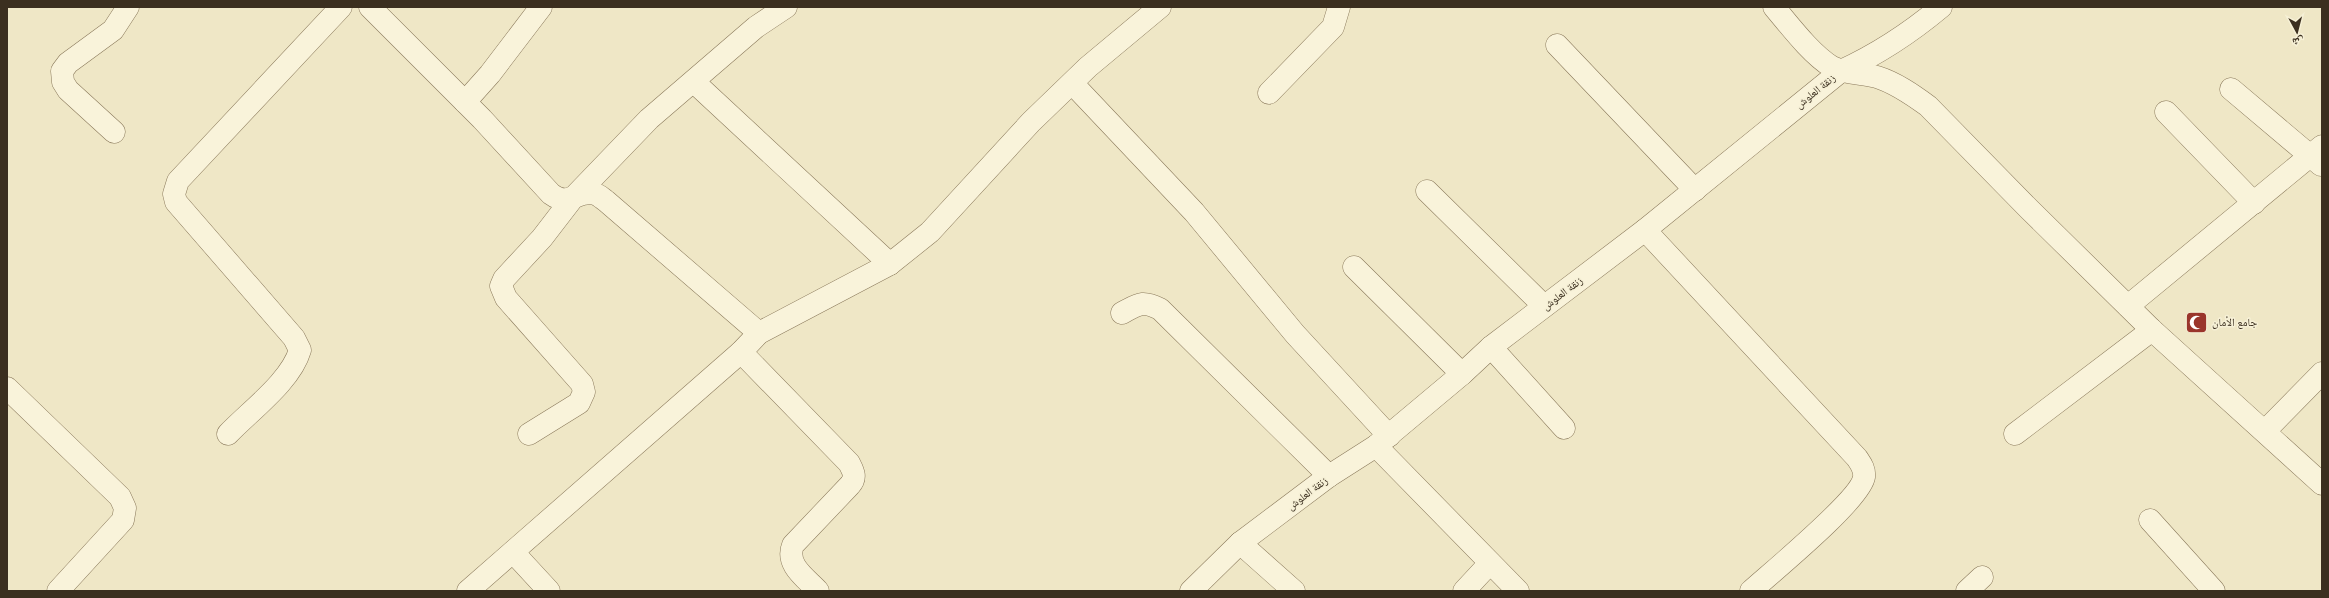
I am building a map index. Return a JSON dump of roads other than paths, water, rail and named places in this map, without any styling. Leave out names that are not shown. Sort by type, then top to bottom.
[{"type":"street","points":[[114,132],[68,90],[63,82],[62,71],[68,63],[114,30],[128,7]]},
{"type":"street","points":[[228,434],[289,373],[297,361],[300,350],[294,338],[176,202],[174,188],[178,181],[341,7]]},
{"type":"street","points":[[370,7],[465,102],[551,194],[559,199],[572,198],[589,193],[595,194],[606,201],[759,334]]},
{"type":"street","points":[[465,102],[490,74],[541,7]]},
{"type":"street","points":[[529,434],[579,403],[584,392],[582,384],[506,298],[501,286],[504,279],[542,238],[572,198],[649,119],[694,82],[756,27],[786,7]]},
{"type":"street","points":[[468,591],[741,352],[759,334],[890,264],[930,232],[1031,122],[1072,83],[1160,7]]},
{"type":"street","points":[[1269,93],[1333,27],[1339,7]]},
{"type":"street","points":[[1774,7],[1832,67],[1841,71],[1878,77],[1912,94],[1928,106],[2029,209],[2152,330],[2322,484]]},
{"type":"street","name":"زنقة العلوش","points":[[1191,591],[1240,543],[1329,476],[1382,441],[1462,374],[1491,347],[1645,230],[1841,71],[1910,33],[1941,7]]},
{"type":"street","points":[[1557,45],[1695,190]]},
{"type":"street","points":[[694,82],[890,264]]},
{"type":"street","points":[[1072,83],[1194,212],[1382,441],[1490,563],[1518,591]]},
{"type":"street","points":[[2128,306],[2254,203],[2318,156],[2231,89]]},
{"type":"street","points":[[2166,112],[2254,203]]},
{"type":"street","points":[[1427,191],[1544,306]]},
{"type":"street","points":[[1645,230],[1857,458],[1864,468],[1864,478],[1859,489],[1854,495],[1751,591]]},
{"type":"street","points":[[1354,267],[1462,374]]},
{"type":"street","points":[[1122,313],[1138,304],[1148,303],[1160,309],[1329,476]]},
{"type":"street","points":[[2015,434],[2152,330]]},
{"type":"street","points":[[1491,347],[1564,428]]},
{"type":"street","points":[[741,352],[849,463],[854,473],[854,480],[850,485],[793,545],[789,554],[792,563],[818,591]]},
{"type":"street","points":[[2265,431],[2322,373]]},
{"type":"street","points":[[7,388],[120,498],[125,508],[123,520],[58,591]]},
{"type":"street","points":[[2150,520],[2214,591]]},
{"type":"street","points":[[1240,543],[1294,591]]},
{"type":"street","points":[[513,552],[549,591]]},
{"type":"street","points":[[1464,591],[1490,563]]},
{"type":"place","name":"جامع الأمان","points":[[2196,322]]}]
